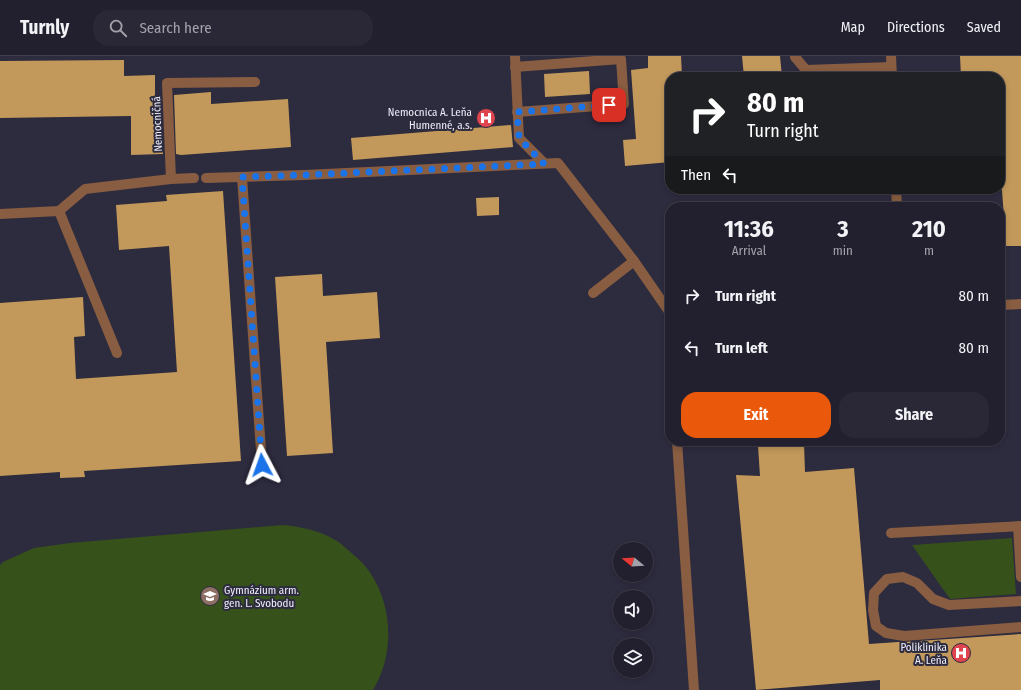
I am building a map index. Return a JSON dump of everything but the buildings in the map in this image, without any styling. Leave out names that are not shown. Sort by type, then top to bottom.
[{"type":"lane","points":[[515,56],[519,138],[544,164]]},
{"type":"lane","points":[[795,56],[806,70],[891,72],[891,56]]},
{"type":"lane","points":[[515,67],[596,58],[621,59],[624,104],[517,112]]},
{"type":"lane","name":"Nemocničná","points":[[171,179],[167,83],[255,82]]},
{"type":"lane","points":[[206,178],[558,163],[634,261],[665,306]]},
{"type":"lane","points":[[242,177],[262,465]]},
{"type":"lane","points":[[0,214],[59,211],[85,189],[171,179],[194,178]]},
{"type":"lane","points":[[59,211],[117,353]]},
{"type":"lane","points":[[593,293],[634,261]]},
{"type":"lane","points":[[1005,305],[1021,304]]},
{"type":"lane","points":[[677,446],[694,690]]},
{"type":"lane","points":[[891,533],[1019,526],[1021,577]]},
{"type":"lane","points":[[1021,601],[949,605],[933,599],[917,583],[903,577],[887,580],[874,593],[873,610],[876,626],[886,633],[904,636],[1021,627]]},
{"type":"green space","name":"Gymnázium arm. gen. L. Svobodu","points":[[283,525],[316,531],[338,542],[364,565],[377,584],[387,614],[388,645],[380,676],[373,690],[0,690],[0,565],[3,562],[34,548],[70,543]]},
{"type":"green space","points":[[1012,538],[1016,594],[950,599],[912,545]]},
{"type":"place","name":"Nemocnica A. Leňa Humenné, a.s.","points":[[486,118]]},
{"type":"place","name":"Gymnázium arm. gen. L. Svobodu","points":[[210,596]]},
{"type":"place","name":"Poliklinika A. Leňa","points":[[961,653]]},
{"type":"route","points":[[262,465],[242,177],[544,164],[519,138],[517,112],[609,105]]}]
